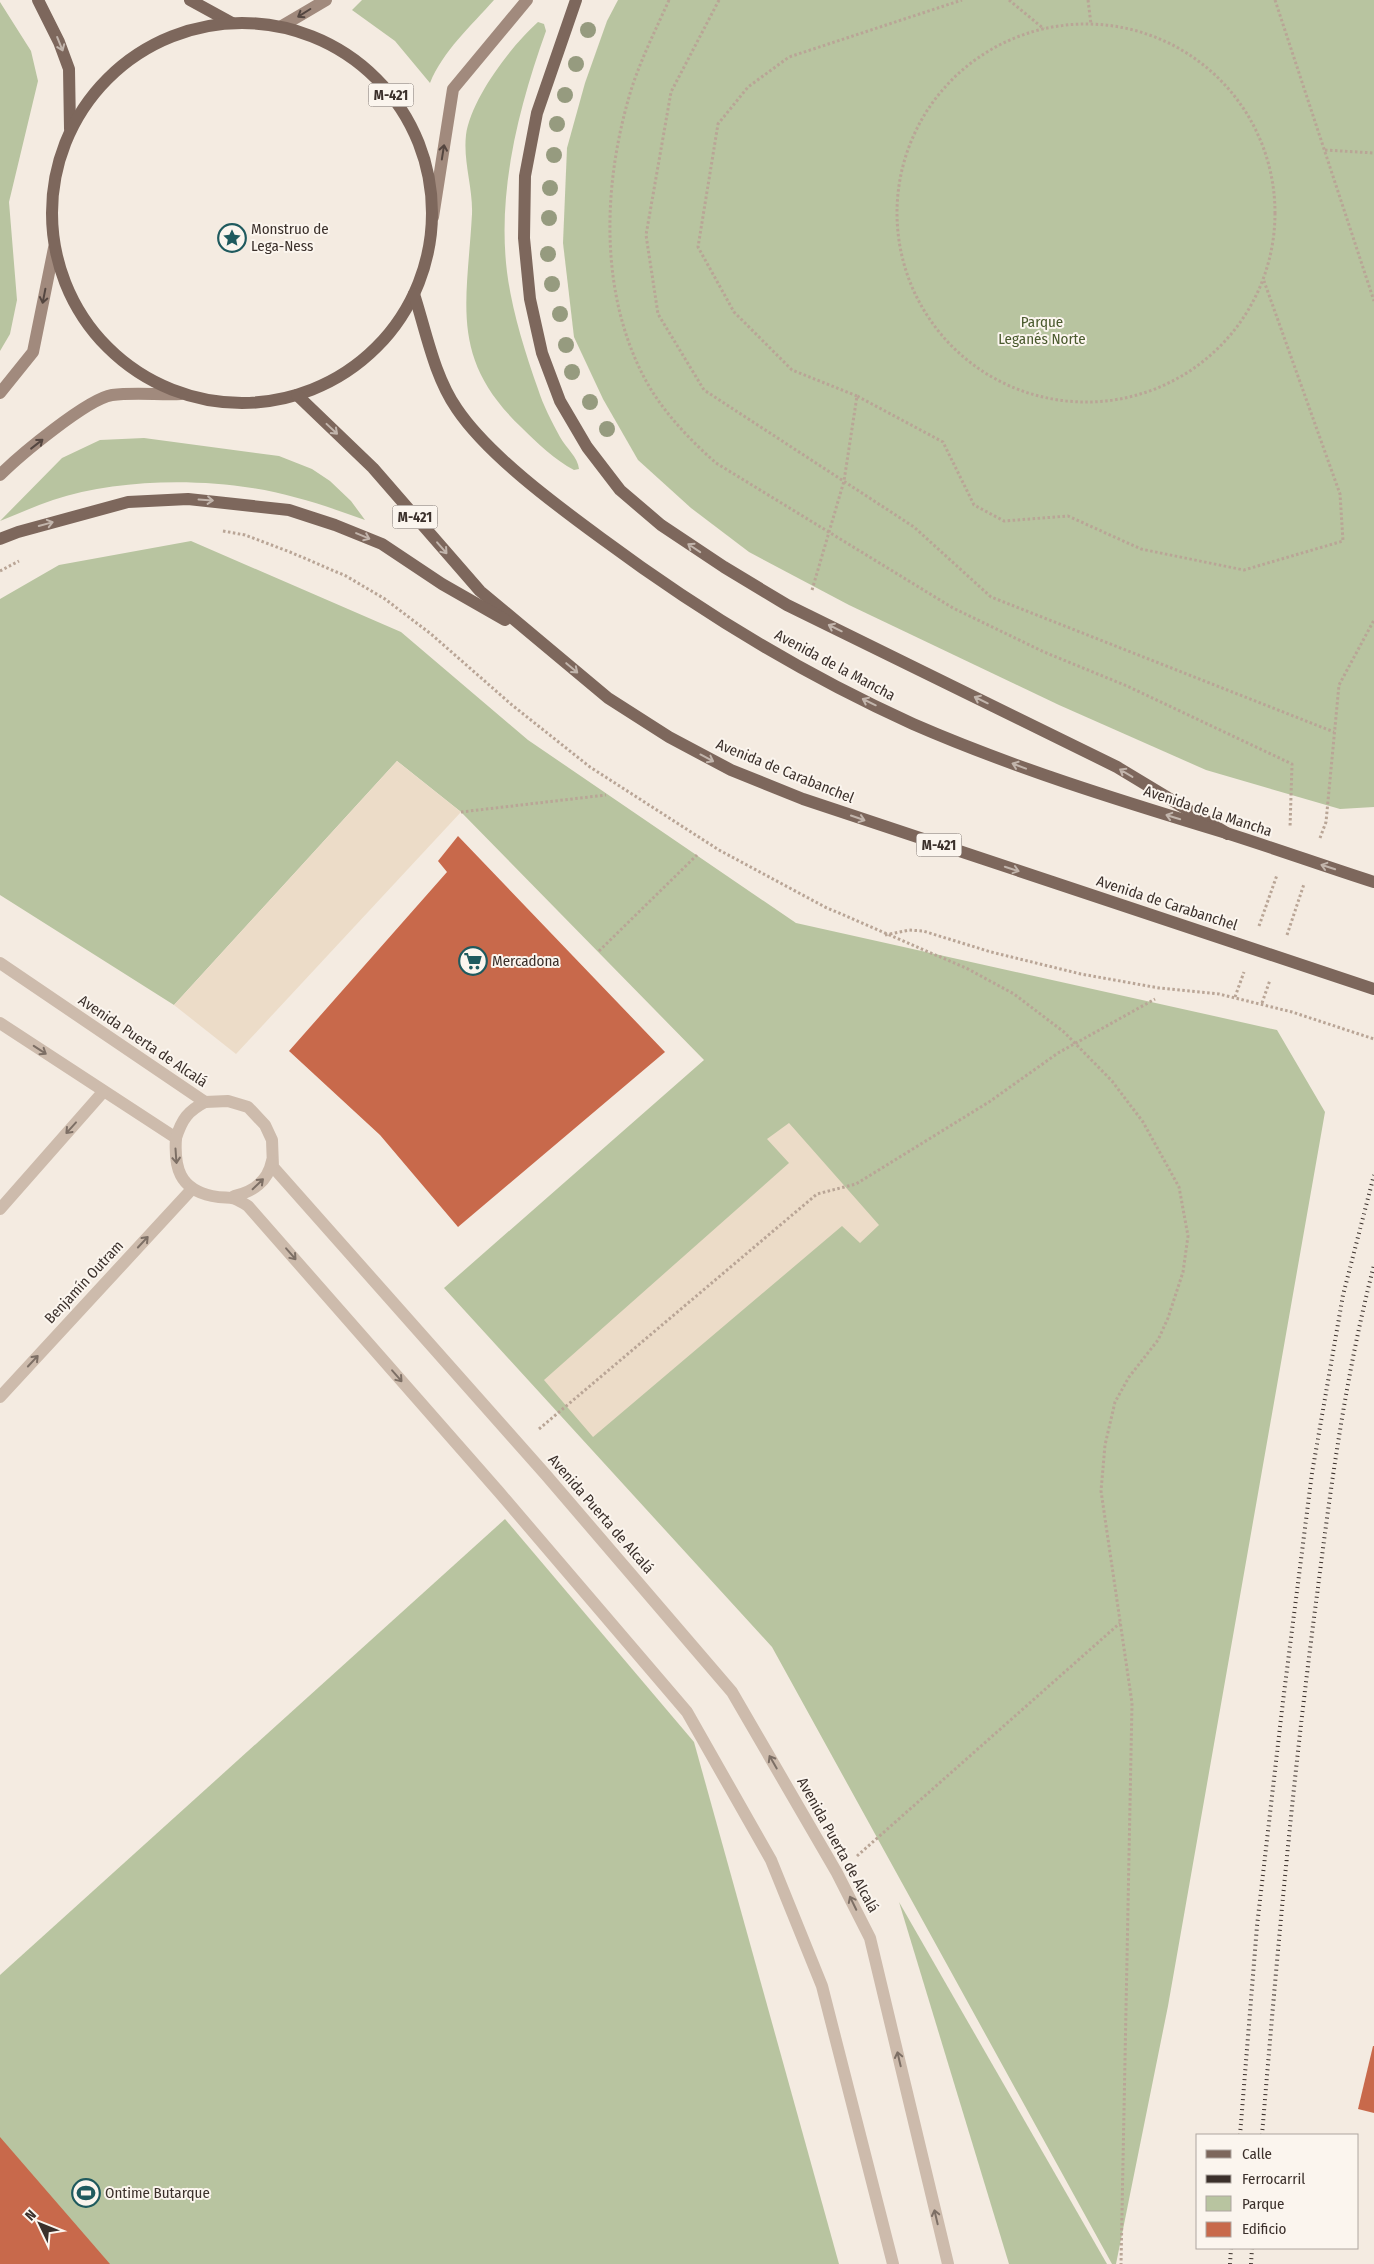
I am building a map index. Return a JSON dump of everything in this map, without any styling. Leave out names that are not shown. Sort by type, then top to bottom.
[{"type":"main road","name":"M-421","points":[[38,0],[59,42],[69,69],[70,130]]},
{"type":"main road","name":"M-421","points":[[190,0],[232,22]]},
{"type":"main road","points":[[282,26],[326,0]]},
{"type":"main road","points":[[433,217],[453,89],[527,0]]},
{"type":"main road","points":[[576,0],[537,113],[525,176],[524,238],[530,299],[542,353],[560,401],[587,447],[620,490],[661,525],[724,567],[805,614],[1116,767],[1228,834]]},
{"type":"main road","name":"M-421","points":[[232,22],[282,26],[318,38],[351,56],[379,80],[403,110],[419,143],[427,170],[433,217],[430,243],[414,294],[385,338],[345,373],[297,395],[258,403],[219,402],[181,394],[144,378],[112,353],[85,323],[66,287],[54,248],[51,208],[57,168],[70,130],[92,95],[127,61],[154,44],[193,29],[232,22]]},
{"type":"main road","points":[[0,393],[33,352],[54,248]]},
{"type":"main road","name":"Avenida de la Mancha","points":[[414,294],[436,364],[456,408],[482,440],[574,518],[709,614],[848,692],[911,723],[968,747],[1094,792],[1374,882]]},
{"type":"main road","points":[[0,475],[11,464],[73,415],[110,395],[181,394]]},
{"type":"main road","name":"Avenida de Carabanchel","points":[[297,395],[373,468],[480,591],[608,698],[669,737],[731,770],[812,803],[1374,990]]},
{"type":"main road","points":[[0,540],[18,532],[128,502],[188,499],[289,510],[335,525],[382,544],[442,584],[535,637]]},
{"type":"street","name":"Avenida Puerta de Alcalá","points":[[0,963],[205,1102],[228,1101],[248,1107],[265,1125],[272,1140],[273,1167],[520,1446],[732,1692],[837,1873],[870,1938],[948,2264]]},
{"type":"street","points":[[0,1023],[176,1138]]},
{"type":"street","points":[[0,1208],[104,1092]]},
{"type":"street","points":[[205,1102],[192,1109],[182,1120],[176,1138],[175,1161],[182,1180],[192,1189],[214,1197],[248,1193],[256,1188],[270,1172],[272,1161]]},
{"type":"street","name":"Benjamín Outram","points":[[0,1397],[192,1189]]},
{"type":"street","points":[[234,1196],[248,1206],[276,1237],[499,1492],[687,1712],[770,1860],[806,1943],[822,1986],[893,2264]]},
{"type":"path","points":[[669,0],[632,86],[616,154],[610,230],[618,306],[645,380],[697,446],[716,463],[953,608],[1044,652],[1127,686],[1292,764],[1292,820],[1284,853],[1235,997]]},
{"type":"path","points":[[719,0],[671,92],[646,235],[658,314],[704,390],[914,527],[990,597],[1334,732]]},
{"type":"path","points":[[962,0],[789,57],[748,87],[718,124],[698,247],[734,312],[792,370],[857,396],[943,442],[974,505],[1004,521],[1068,516],[1141,549],[1244,570],[1344,541],[1340,494],[1264,281]]},
{"type":"path","points":[[1009,0],[1044,29]]},
{"type":"path","points":[[1088,0],[1091,24]]},
{"type":"path","points":[[1275,0],[1374,301]]},
{"type":"path","points":[[1062,23],[1091,24],[1129,26],[1190,52],[1239,97],[1269,156],[1277,216],[1264,281],[1230,338],[1178,380],[1116,402],[1067,403],[1003,386],[949,347],[912,292],[896,228],[902,162],[931,102],[1000,43],[1062,23]]},
{"type":"path","points":[[1324,150],[1374,153]]},
{"type":"path","points":[[805,614],[844,481],[857,396]]},
{"type":"path","points":[[218,530],[245,535],[346,576],[377,595],[431,634],[512,705],[559,743],[623,789],[734,859],[818,903],[885,935],[991,981],[1043,1015],[1076,1043],[1112,1081],[1158,1146],[1179,1187],[1188,1236],[1183,1272],[1168,1318],[1158,1340],[1129,1376],[1115,1402],[1105,1444],[1101,1491],[1132,1703],[1121,2264]]},
{"type":"path","points":[[0,571],[27,557]]},
{"type":"path","points":[[1262,1003],[1326,822],[1339,685],[1374,620]]},
{"type":"path","points":[[461,812],[606,795]]},
{"type":"path","points":[[600,951],[697,855]]},
{"type":"path","points":[[885,935],[909,930],[922,931],[991,952],[1081,974],[1159,988],[1204,991],[1235,997],[1262,1003],[1374,1039]]},
{"type":"path","points":[[520,1446],[817,1194],[856,1184],[989,1102],[1076,1043],[1154,999]]},
{"type":"path","points":[[837,1873],[1120,1623]]},
{"type":"green space","points":[[362,0],[494,0],[442,60],[430,83],[395,41],[352,10]]},
{"type":"green space","name":"Parque Leganés Norte","points":[[618,0],[1374,0],[1374,807],[1340,809],[1206,770],[1059,705],[849,605],[749,552],[691,508],[638,460],[603,399],[574,337],[563,243],[567,148],[585,83],[607,21]]},
{"type":"green space","points":[[0,2],[31,51],[38,81],[9,202],[17,300],[10,334],[0,351]]},
{"type":"green space","points":[[538,22],[544,24],[546,31],[519,119],[508,180],[505,211],[507,272],[516,316],[533,375],[542,401],[562,441],[576,460],[579,469],[574,470],[540,445],[498,402],[482,377],[473,353],[468,328],[466,303],[472,214],[465,145],[469,121],[494,74],[527,32]]},
{"type":"green space","points":[[144,438],[279,456],[312,469],[330,481],[351,501],[365,520],[310,501],[267,491],[228,485],[178,482],[126,485],[76,493],[46,502],[0,521],[62,458],[100,440]]},
{"type":"green space","points":[[191,541],[401,632],[528,740],[796,923],[1277,1030],[1325,1112],[1168,2006],[1116,2264],[1112,2264],[772,1647],[444,1288],[704,1060],[461,812],[397,761],[174,1005],[0,895],[0,599],[59,565]]},
{"type":"green space","points":[[505,1519],[694,1742],[839,2264],[0,2264],[0,1975]]},
{"type":"green space","points":[[899,1902],[1107,2264],[1009,2264]]},
{"type":"shaded area","points":[[397,761],[461,812],[236,1054],[174,1005]]},
{"type":"shaded area","points":[[789,1123],[879,1225],[860,1243],[842,1226],[593,1437],[544,1380],[789,1163],[767,1139]]},
{"type":"building","name":"Mercadona","points":[[458,836],[665,1052],[458,1227],[380,1135],[289,1051],[447,872],[438,861]]},
{"type":"building","points":[[1374,2046],[1374,2113],[1358,2109]]},
{"type":"building","points":[[0,2137],[110,2264],[0,2264]]},
{"type":"railway","points":[[1240,2134],[1257,1926],[1312,1473],[1343,1295],[1374,1175]]},
{"type":"railway","points":[[1262,2134],[1293,1798],[1322,1553],[1347,1388],[1374,1265]]},
{"type":"railway","points":[[1230,2264],[1231,2249]]},
{"type":"railway","points":[[1251,2264],[1252,2249]]},
{"type":"place","name":"Monstruo de Lega-Ness","points":[[232,238]]},
{"type":"place","name":"Mercadona","points":[[473,961]]},
{"type":"place","name":"Ontime Butarque","points":[[86,2193]]}]
